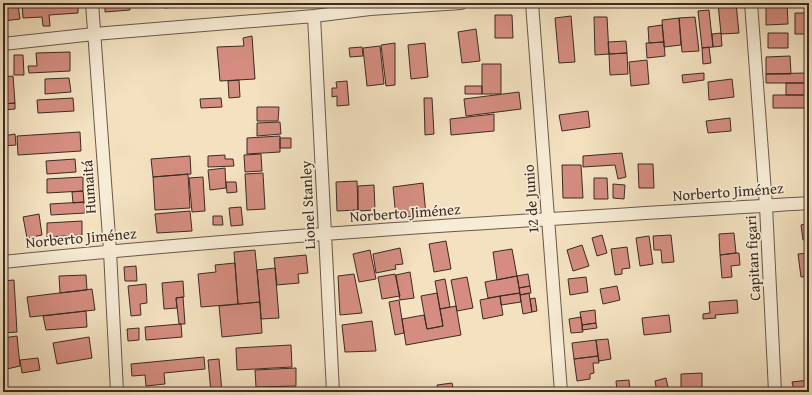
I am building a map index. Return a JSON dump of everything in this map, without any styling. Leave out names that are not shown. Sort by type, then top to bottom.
[{"type":"street","name":"Humaitá","points":[[92,3],[110,251],[116,392]]},
{"type":"street","points":[[3,44],[94,34],[314,16],[368,6],[461,3]]},
{"type":"street","name":"12 de Junio","points":[[532,3],[561,392]]},
{"type":"street","name":"Capitan figari","points":[[751,3],[766,206],[775,392]]},
{"type":"street","name":"Lionel Stanley","points":[[314,16],[333,392]]},
{"type":"street","name":"Norberto Jiménez","points":[[3,262],[110,251],[325,234],[809,203]]},
{"type":"building","points":[[22,3],[78,3],[78,13],[49,15],[50,26],[43,26],[42,17],[23,18]]},
{"type":"building","points":[[105,3],[129,3],[130,10],[105,12]]},
{"type":"building","points":[[164,3],[182,3],[183,6],[165,8]]},
{"type":"building","points":[[718,3],[736,3],[739,33],[721,34]]},
{"type":"building","points":[[766,3],[787,3],[788,24],[766,25]]},
{"type":"building","points":[[18,5],[20,19],[3,21],[3,6]]},
{"type":"building","points":[[709,10],[713,47],[702,48],[698,11]]},
{"type":"building","points":[[807,10],[809,10],[809,28],[807,28]]},
{"type":"building","points":[[795,13],[807,13],[807,34],[795,34]]},
{"type":"building","points":[[495,15],[512,15],[513,38],[495,38]]},
{"type":"building","points":[[571,16],[575,62],[559,63],[555,18]]},
{"type":"building","points":[[594,17],[607,17],[609,54],[595,55]]},
{"type":"building","points":[[695,17],[699,51],[682,52],[679,18]]},
{"type":"building","points":[[679,18],[681,45],[664,47],[662,20]]},
{"type":"building","points":[[662,25],[664,42],[649,43],[648,27]]},
{"type":"building","points":[[476,29],[480,61],[462,63],[458,32]]},
{"type":"building","points":[[721,33],[722,46],[713,47],[712,34]]},
{"type":"building","points":[[768,33],[788,33],[788,48],[768,48]]},
{"type":"building","points":[[252,36],[255,79],[220,81],[217,47],[244,46],[243,38]]},
{"type":"building","points":[[626,41],[627,53],[609,54],[608,42]]},
{"type":"building","points":[[664,42],[665,56],[647,58],[646,43]]},
{"type":"building","points":[[395,43],[395,85],[386,86],[381,45]]},
{"type":"building","points":[[425,43],[428,77],[411,79],[408,45]]},
{"type":"building","points":[[380,46],[384,84],[367,86],[363,48]]},
{"type":"building","points":[[362,47],[363,56],[350,57],[349,48]]},
{"type":"building","points":[[709,47],[711,63],[703,64],[702,48]]},
{"type":"building","points":[[70,52],[70,71],[29,73],[28,66],[37,66],[36,53]]},
{"type":"building","points":[[627,53],[628,74],[610,75],[609,54]]},
{"type":"building","points":[[14,55],[23,55],[24,75],[14,75]]},
{"type":"building","points":[[790,56],[791,74],[766,74],[766,57]]},
{"type":"building","points":[[647,60],[649,84],[631,86],[629,62]]},
{"type":"building","points":[[482,64],[501,64],[501,94],[482,94]]},
{"type":"building","points":[[704,73],[704,80],[683,83],[682,75]]},
{"type":"building","points":[[805,73],[805,83],[766,83],[766,74]]},
{"type":"building","points":[[13,76],[15,103],[3,104],[3,77]]},
{"type":"building","points":[[69,78],[71,92],[45,94],[45,79]]},
{"type":"building","points":[[732,79],[734,97],[709,100],[708,82]]},
{"type":"building","points":[[239,80],[240,97],[229,98],[228,81]]},
{"type":"building","points":[[347,81],[349,105],[337,106],[337,96],[332,97],[332,88],[337,88],[336,82]]},
{"type":"building","points":[[786,83],[809,83],[809,95],[786,95]]},
{"type":"building","points":[[465,86],[482,86],[482,94],[465,94]]},
{"type":"building","points":[[519,92],[521,109],[466,116],[464,99]]},
{"type":"building","points":[[773,95],[805,95],[806,108],[773,108]]},
{"type":"building","points":[[73,98],[74,111],[38,113],[37,100]]},
{"type":"building","points":[[221,98],[222,107],[201,108],[200,99]]},
{"type":"building","points":[[424,98],[432,98],[434,134],[425,135]]},
{"type":"building","points":[[15,103],[15,109],[3,110],[3,104]]},
{"type":"building","points":[[257,107],[279,107],[278,121],[257,121]]},
{"type":"building","points":[[588,111],[590,127],[562,131],[559,115]]},
{"type":"building","points":[[494,114],[494,131],[451,135],[450,119]]},
{"type":"building","points":[[730,118],[731,131],[708,133],[706,121]]},
{"type":"building","points":[[280,122],[281,134],[257,136],[257,123]]},
{"type":"building","points":[[80,132],[81,151],[18,155],[17,136]]},
{"type":"building","points":[[15,134],[16,145],[3,146],[3,136]]},
{"type":"building","points":[[280,136],[280,152],[247,154],[247,138]]},
{"type":"building","points":[[280,138],[291,138],[291,148],[280,148]]},
{"type":"building","points":[[622,153],[626,177],[618,179],[615,165],[583,167],[583,156]]},
{"type":"building","points":[[261,154],[262,171],[245,172],[244,155]]},
{"type":"building","points":[[225,155],[225,159],[233,159],[234,166],[208,167],[208,156]]},
{"type":"building","points":[[190,156],[191,174],[153,177],[151,159]]},
{"type":"building","points":[[75,159],[76,172],[47,174],[46,161]]},
{"type":"building","points":[[638,164],[653,164],[654,188],[639,188]]},
{"type":"building","points":[[562,165],[581,165],[583,198],[563,198]]},
{"type":"building","points":[[225,168],[226,188],[210,190],[208,170]]},
{"type":"building","points":[[263,173],[265,209],[247,210],[245,174]]},
{"type":"building","points":[[188,174],[190,208],[155,210],[153,177]]},
{"type":"building","points":[[83,177],[83,191],[47,193],[47,179]]},
{"type":"building","points":[[203,177],[205,211],[192,212],[189,178]]},
{"type":"building","points":[[594,178],[607,178],[608,199],[594,199]]},
{"type":"building","points":[[357,181],[358,210],[337,211],[336,182]]},
{"type":"building","points":[[226,182],[236,182],[237,192],[227,193]]},
{"type":"building","points":[[423,183],[426,215],[396,218],[393,187]]},
{"type":"building","points":[[613,184],[625,185],[624,199],[613,198]]},
{"type":"building","points":[[374,185],[375,210],[358,211],[358,186]]},
{"type":"building","points":[[83,191],[84,202],[73,203],[72,192]]},
{"type":"building","points":[[84,202],[85,213],[51,215],[50,204]]},
{"type":"building","points":[[241,207],[243,225],[231,226],[229,208]]},
{"type":"building","points":[[190,211],[192,231],[157,233],[155,214]]},
{"type":"building","points":[[39,214],[42,235],[27,238],[23,217]]},
{"type":"building","points":[[213,216],[222,216],[223,225],[213,225]]},
{"type":"building","points":[[82,221],[82,235],[47,237],[47,223]]},
{"type":"building","points":[[809,223],[809,239],[803,240],[801,225]]},
{"type":"building","points":[[734,233],[736,253],[720,255],[719,234]]},
{"type":"building","points":[[602,235],[607,253],[597,256],[592,238]]},
{"type":"building","points":[[671,235],[674,262],[662,263],[661,250],[654,250],[653,236]]},
{"type":"building","points":[[649,236],[653,264],[640,266],[636,238]]},
{"type":"building","points":[[446,241],[451,269],[434,272],[429,244]]},
{"type":"building","points":[[582,245],[589,266],[573,271],[567,250]]},
{"type":"building","points":[[627,247],[630,268],[622,269],[622,274],[615,275],[611,249]]},
{"type":"building","points":[[400,248],[403,264],[395,265],[396,269],[376,273],[373,254]]},
{"type":"building","points":[[512,249],[517,276],[497,280],[493,252]]},
{"type":"building","points":[[255,250],[260,302],[238,304],[234,252]]},
{"type":"building","points":[[370,250],[376,279],[359,282],[353,254]]},
{"type":"building","points":[[739,253],[740,265],[731,266],[732,277],[722,278],[720,255]]},
{"type":"building","points":[[809,253],[809,276],[801,277],[798,254]]},
{"type":"building","points":[[306,255],[308,273],[298,274],[299,283],[277,285],[274,258]]},
{"type":"building","points":[[235,263],[238,304],[201,307],[198,274],[216,272],[215,265]]},
{"type":"building","points":[[136,266],[137,281],[125,281],[124,267]]},
{"type":"building","points":[[275,268],[279,318],[261,319],[257,270]]},
{"type":"building","points":[[410,272],[414,298],[400,300],[396,275]]},
{"type":"building","points":[[354,274],[362,313],[340,315],[338,276]]},
{"type":"building","points":[[395,274],[400,296],[382,299],[378,277]]},
{"type":"building","points":[[528,274],[530,286],[519,288],[517,276]]},
{"type":"building","points":[[86,275],[87,290],[60,293],[59,276]]},
{"type":"building","points":[[517,276],[520,293],[488,298],[485,282]]},
{"type":"building","points":[[467,277],[473,308],[457,311],[451,280]]},
{"type":"building","points":[[586,277],[588,292],[570,295],[568,279]]},
{"type":"building","points":[[445,279],[450,307],[440,309],[435,281]]},
{"type":"building","points":[[14,280],[17,332],[3,333],[3,281]]},
{"type":"building","points":[[183,281],[184,297],[176,298],[177,308],[164,309],[162,283]]},
{"type":"building","points":[[146,284],[147,303],[140,304],[141,315],[131,316],[128,286]]},
{"type":"building","points":[[530,286],[531,293],[520,295],[519,288]]},
{"type":"building","points":[[617,286],[620,300],[603,304],[600,289]]},
{"type":"building","points":[[92,289],[95,310],[30,317],[27,297]]},
{"type":"building","points":[[437,293],[443,326],[427,329],[421,296]]},
{"type":"building","points":[[520,293],[521,302],[501,305],[500,296]]},
{"type":"building","points":[[529,293],[532,312],[523,314],[520,295]]},
{"type":"building","points":[[500,296],[503,315],[483,319],[480,300]]},
{"type":"building","points":[[183,297],[185,324],[179,324],[176,298]]},
{"type":"building","points":[[535,298],[537,311],[532,312],[530,299]]},
{"type":"building","points":[[399,300],[404,333],[395,335],[389,302]]},
{"type":"building","points":[[737,300],[738,313],[715,315],[716,318],[703,319],[703,314],[710,313],[709,302]]},
{"type":"building","points":[[260,302],[262,333],[222,337],[219,306]]},
{"type":"building","points":[[456,306],[461,335],[406,345],[402,319],[424,315],[427,329],[443,326],[440,309]]},
{"type":"building","points":[[595,310],[596,323],[582,325],[580,312]]},
{"type":"building","points":[[86,311],[87,327],[46,330],[43,316]]},
{"type":"building","points":[[669,315],[671,332],[644,335],[642,318]]},
{"type":"building","points":[[581,317],[583,332],[571,333],[569,319]]},
{"type":"building","points":[[372,321],[376,351],[345,352],[342,325]]},
{"type":"building","points":[[596,323],[597,328],[582,330],[582,325]]},
{"type":"building","points":[[181,324],[182,337],[146,340],[145,327]]},
{"type":"building","points":[[139,328],[139,340],[128,341],[127,329]]},
{"type":"building","points":[[17,336],[20,366],[7,369],[3,355],[3,338]]},
{"type":"building","points":[[89,337],[92,358],[57,364],[53,343]]},
{"type":"building","points":[[608,339],[611,359],[599,361],[596,340]]},
{"type":"building","points":[[596,340],[598,356],[574,359],[572,343]]},
{"type":"building","points":[[291,345],[292,367],[237,370],[236,348]]},
{"type":"building","points":[[598,356],[599,363],[593,363],[594,373],[590,374],[590,379],[577,381],[574,359]]},
{"type":"building","points":[[204,357],[205,369],[164,373],[165,384],[146,386],[145,375],[132,376],[131,364]]},
{"type":"building","points":[[38,358],[40,370],[22,373],[20,360]]},
{"type":"building","points":[[219,359],[222,392],[211,392],[208,360]]},
{"type":"building","points":[[296,368],[296,386],[256,387],[255,370]]},
{"type":"building","points":[[702,373],[702,392],[681,392],[681,374]]},
{"type":"building","points":[[666,378],[669,392],[657,392],[655,381]]},
{"type":"building","points":[[629,380],[630,392],[617,392],[616,381]]},
{"type":"building","points":[[809,380],[809,387],[794,390],[792,382]]},
{"type":"building","points":[[452,383],[454,392],[438,392],[437,385]]},
{"type":"building","points":[[748,388],[749,392],[713,392]]}]
